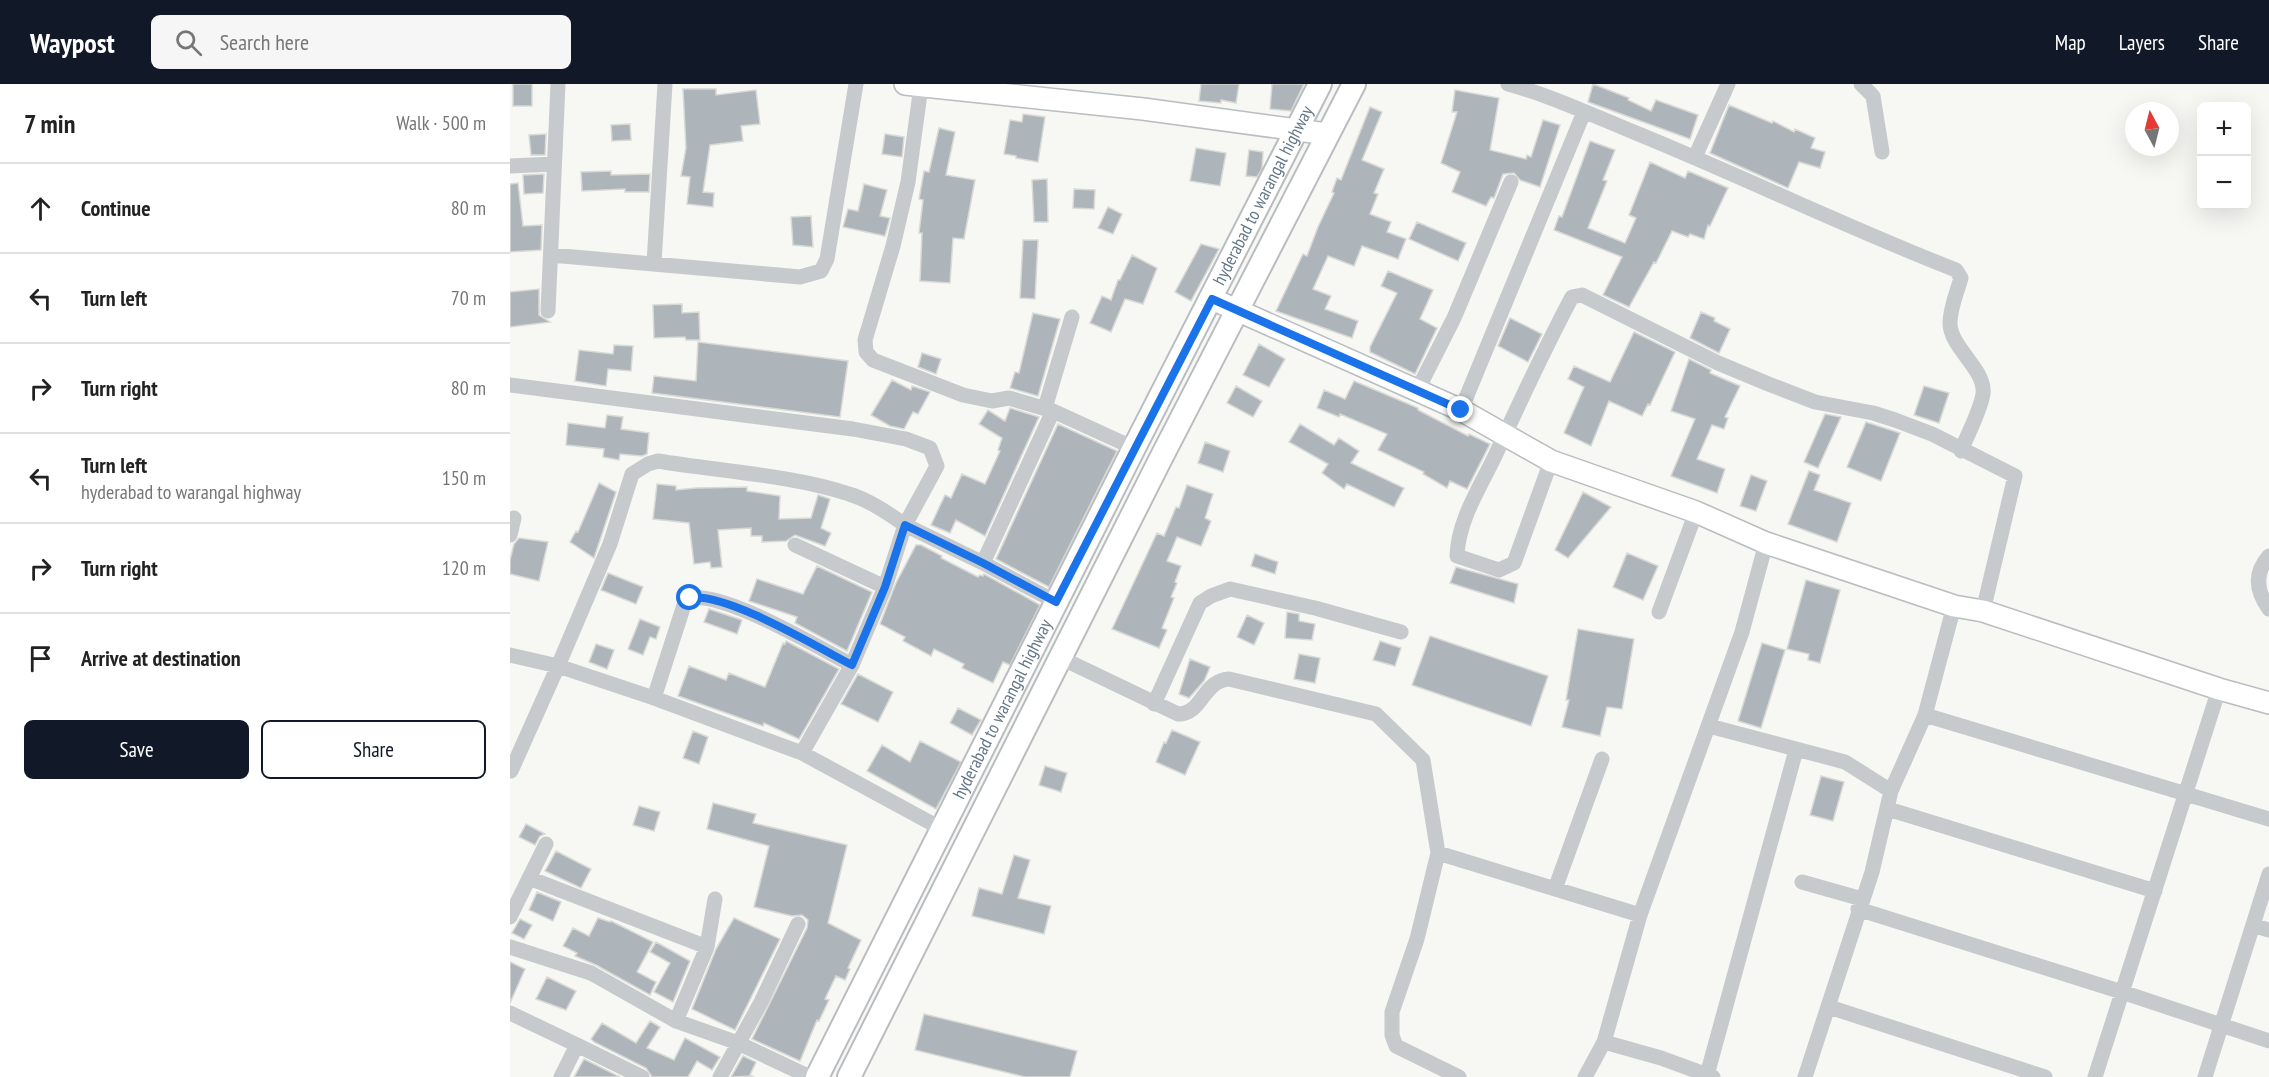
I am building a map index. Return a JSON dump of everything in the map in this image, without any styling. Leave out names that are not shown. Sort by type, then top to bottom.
[{"type":"main road","name":"hyderabad to warangal highway","points":[[817,1077],[1320,84]]},
{"type":"main road","points":[[849,1077],[1237,310],[1354,84]]},
{"type":"street","points":[[548,311],[558,84]]},
{"type":"street","points":[[654,263],[665,84]]},
{"type":"street","points":[[551,255],[800,277],[821,271],[827,259],[856,84]]},
{"type":"street","points":[[1508,84],[1695,157],[1884,242],[1956,270],[1961,278],[1949,321],[1950,329],[1953,339],[1979,378],[1983,392],[1961,451]]},
{"type":"street","points":[[1695,157],[1728,84]]},
{"type":"street","points":[[1861,84],[1873,96],[1882,152]]},
{"type":"street","points":[[1134,448],[1049,409],[1009,398],[992,401],[963,395],[873,360],[866,352],[865,340],[893,246],[908,182],[913,85],[1143,109],[1327,134]]},
{"type":"street","points":[[1461,410],[1584,112]]},
{"type":"street","points":[[510,166],[554,164]]},
{"type":"street","points":[[1417,391],[1454,318],[1511,182]]},
{"type":"street","points":[[1551,461],[1514,563],[1499,570],[1457,556],[1457,540],[1463,523],[1572,297],[1578,295],[1718,363],[1766,383],[1815,402],[1873,412],[1895,420],[1932,434],[1961,451],[2015,476],[1983,611]]},
{"type":"street","points":[[1212,299],[1461,410],[1551,461],[1696,512],[1766,543],[1954,606],[1983,611],[2219,689],[2269,703]]},
{"type":"street","points":[[983,563],[1049,409],[1072,317]]},
{"type":"street","points":[[510,385],[853,429],[906,439],[930,448],[937,466],[905,525],[885,587],[852,665],[801,753]]},
{"type":"street","points":[[511,771],[610,544],[632,474],[648,464],[658,461],[800,483],[849,494],[1056,602]]},
{"type":"street","points":[[1659,612],[1696,512]]},
{"type":"street","points":[[510,535],[514,518]]},
{"type":"street","points":[[1585,1077],[1604,1042],[1640,915],[1742,632],[1766,543]]},
{"type":"street","points":[[795,545],[885,587]]},
{"type":"street","points":[[2269,556],[2262,564],[2258,583],[2261,598],[2269,609]]},
{"type":"street","points":[[1154,704],[1200,603],[1230,589],[1315,608],[1401,632]]},
{"type":"street","points":[[654,698],[684,605],[690,598],[700,597],[751,613],[852,665]]},
{"type":"street","points":[[1805,1077],[1872,872],[1892,791],[1925,715],[1954,606]]},
{"type":"street","points":[[510,655],[558,666],[654,698],[801,753],[942,830]]},
{"type":"street","points":[[1061,658],[1178,714],[1185,714],[1195,707],[1213,683],[1228,679],[1376,714],[1423,760],[1438,853],[1417,939],[1392,1012],[1392,1035],[1396,1046],[1461,1077]]},
{"type":"street","points":[[2095,1077],[2219,689]]},
{"type":"street","points":[[1925,715],[2269,819]]},
{"type":"street","points":[[1709,726],[1845,762],[1892,791]]},
{"type":"street","points":[[1604,1042],[1661,1058],[1710,1076],[1796,750]]},
{"type":"street","points":[[1555,889],[1602,759]]},
{"type":"street","points":[[1888,809],[2155,891]]},
{"type":"street","points":[[510,917],[515,896],[529,878],[546,844]]},
{"type":"street","points":[[1438,853],[1640,915]]},
{"type":"street","points":[[2205,1077],[2269,874]]},
{"type":"street","points":[[529,878],[707,947]]},
{"type":"street","points":[[1802,882],[1860,904],[2269,1041]]},
{"type":"street","points":[[676,1021],[707,947],[715,899]]},
{"type":"street","points":[[720,1077],[761,1002],[798,924]]},
{"type":"street","points":[[2253,925],[2269,930]]},
{"type":"street","points":[[510,947],[591,974],[676,1021],[738,1043],[810,1077]]},
{"type":"street","points":[[1829,1007],[2045,1077]]},
{"type":"street","points":[[510,1013],[642,1077]]},
{"type":"street","points":[[561,1077],[577,1045]]},
{"type":"building","points":[[513,84],[532,84],[532,106],[513,106]]},
{"type":"building","points":[[1201,84],[1239,84],[1236,103],[1221,100],[1221,103],[1199,101]]},
{"type":"building","points":[[1272,84],[1304,84],[1291,111],[1270,109]]},
{"type":"building","points":[[1593,84],[1629,98],[1628,100],[1651,111],[1656,100],[1698,115],[1690,139],[1588,102]]},
{"type":"building","points":[[683,89],[716,89],[716,95],[756,90],[760,124],[741,126],[743,141],[710,145],[703,192],[714,193],[713,207],[687,204],[690,177],[681,176],[686,148]]},
{"type":"building","points":[[1455,90],[1499,98],[1490,150],[1526,159],[1527,155],[1531,157],[1543,120],[1560,125],[1540,187],[1520,180],[1514,173],[1503,174],[1494,198],[1491,197],[1486,206],[1452,192],[1460,172],[1441,163],[1457,112],[1452,112]]},
{"type":"building","points":[[1729,105],[1772,123],[1773,121],[1794,132],[1795,129],[1815,138],[1811,148],[1825,152],[1820,168],[1799,162],[1788,188],[1710,153]]},
{"type":"building","points":[[1370,107],[1382,112],[1362,160],[1384,169],[1374,193],[1378,194],[1370,214],[1391,222],[1387,232],[1406,239],[1398,259],[1362,246],[1354,266],[1328,256],[1313,289],[1331,296],[1325,309],[1358,321],[1352,338],[1276,311],[1303,254],[1307,256],[1334,193],[1332,192],[1337,178],[1341,180]]},
{"type":"building","points":[[1023,114],[1045,117],[1038,162],[1004,154],[1010,120],[1022,122]]},
{"type":"building","points":[[630,124],[631,140],[612,141],[611,125]]},
{"type":"building","points":[[939,128],[955,132],[946,175],[975,180],[964,239],[953,238],[950,283],[920,281],[922,233],[919,233],[923,200],[919,199],[924,171],[929,172]]},
{"type":"building","points":[[546,134],[545,155],[531,155],[529,135]]},
{"type":"building","points":[[885,134],[904,137],[902,157],[882,154]]},
{"type":"building","points":[[1590,141],[1615,150],[1603,180],[1607,181],[1588,228],[1625,243],[1636,218],[1629,215],[1650,162],[1685,178],[1688,171],[1728,188],[1710,226],[1708,225],[1704,239],[1690,234],[1688,237],[1672,231],[1656,263],[1654,262],[1629,307],[1603,295],[1622,257],[1554,230],[1559,216],[1562,217]]},
{"type":"building","points":[[1196,148],[1226,153],[1220,186],[1190,181]]},
{"type":"building","points":[[1249,150],[1263,152],[1262,169],[1257,177],[1246,176]]},
{"type":"building","points":[[611,171],[611,175],[650,174],[649,192],[625,192],[625,189],[582,191],[581,172]]},
{"type":"building","points":[[544,174],[543,193],[524,194],[523,175]]},
{"type":"building","points":[[1047,179],[1048,222],[1034,222],[1032,180]]},
{"type":"building","points":[[518,183],[523,226],[542,225],[541,250],[510,252],[510,184]]},
{"type":"building","points":[[864,184],[887,190],[880,216],[890,218],[885,236],[843,227],[848,209],[858,211]]},
{"type":"building","points":[[1074,189],[1095,190],[1094,209],[1073,208]]},
{"type":"building","points":[[1108,207],[1122,214],[1113,234],[1098,228]]},
{"type":"building","points":[[811,216],[813,247],[793,245],[791,217]]},
{"type":"building","points":[[1417,222],[1466,243],[1458,261],[1409,239]]},
{"type":"building","points":[[1023,240],[1038,240],[1035,299],[1020,298]]},
{"type":"building","points":[[1201,244],[1219,249],[1191,301],[1175,292]]},
{"type":"building","points":[[1132,255],[1157,268],[1143,304],[1125,299],[1111,332],[1090,323],[1102,296],[1111,300],[1118,280]]},
{"type":"building","points":[[1388,271],[1433,290],[1420,319],[1437,328],[1415,374],[1370,352],[1370,347],[1397,293],[1381,286]]},
{"type":"building","points":[[539,289],[539,315],[550,322],[510,327],[510,292]]},
{"type":"building","points":[[682,304],[682,313],[699,312],[700,340],[686,340],[685,337],[654,338],[653,305]]},
{"type":"building","points":[[1701,312],[1715,318],[1714,321],[1730,329],[1719,353],[1690,338]]},
{"type":"building","points":[[1033,313],[1060,319],[1038,396],[1010,388],[1015,372],[1019,373]]},
{"type":"building","points":[[1510,318],[1542,334],[1528,362],[1498,346]]},
{"type":"building","points":[[1634,332],[1675,352],[1650,405],[1648,404],[1642,416],[1609,401],[1591,446],[1564,433],[1584,387],[1568,379],[1574,366],[1610,382]]},
{"type":"building","points":[[698,342],[848,361],[840,417],[652,393],[654,376],[696,381]]},
{"type":"building","points":[[1259,344],[1285,359],[1269,387],[1243,375]]},
{"type":"building","points":[[614,345],[633,346],[631,371],[608,369],[606,386],[575,381],[579,350],[613,354]]},
{"type":"building","points":[[922,353],[941,359],[936,374],[918,367]]},
{"type":"building","points":[[1689,359],[1711,370],[1710,373],[1740,386],[1725,417],[1728,418],[1724,429],[1712,425],[1697,459],[1725,469],[1717,493],[1671,476],[1695,419],[1671,411]]},
{"type":"building","points":[[892,380],[911,390],[912,386],[930,392],[918,414],[913,412],[904,429],[890,426],[871,415]]},
{"type":"building","points":[[1354,381],[1418,408],[1468,436],[1469,434],[1490,444],[1467,489],[1450,481],[1447,488],[1423,474],[1424,472],[1378,450],[1387,434],[1340,414],[1339,417],[1317,408],[1324,390],[1345,399]]},
{"type":"building","points":[[1236,386],[1262,401],[1253,417],[1227,403]]},
{"type":"building","points":[[1924,386],[1949,393],[1939,423],[1914,415]]},
{"type":"building","points":[[1010,408],[1039,417],[985,536],[956,520],[950,533],[931,525],[945,495],[951,498],[962,474],[985,484],[1000,451],[998,450],[1002,438],[979,424],[988,410],[1005,421]]},
{"type":"building","points":[[1825,414],[1841,417],[1818,468],[1804,462]]},
{"type":"building","points":[[607,415],[623,417],[621,429],[649,433],[647,454],[642,456],[620,454],[619,460],[603,457],[604,449],[566,445],[568,423],[605,428]]},
{"type":"building","points":[[1866,422],[1900,433],[1881,481],[1847,467]]},
{"type":"building","points":[[1058,424],[1117,451],[1049,587],[996,559]]},
{"type":"building","points":[[1300,424],[1334,445],[1339,438],[1359,451],[1351,463],[1404,488],[1394,507],[1347,484],[1344,489],[1322,473],[1328,464],[1289,442]]},
{"type":"building","points":[[1205,442],[1230,451],[1223,472],[1198,463]]},
{"type":"building","points":[[1809,471],[1820,475],[1814,490],[1851,503],[1837,542],[1788,524]]},
{"type":"building","points":[[1751,475],[1767,481],[1756,511],[1740,506]]},
{"type":"building","points":[[599,483],[616,492],[594,558],[570,542],[576,531],[578,532]]},
{"type":"building","points":[[657,484],[676,486],[676,490],[747,487],[747,491],[780,496],[779,519],[811,518],[818,495],[830,499],[821,528],[831,533],[825,546],[795,535],[786,541],[762,542],[762,536],[751,536],[751,528],[718,530],[722,567],[711,568],[710,562],[694,564],[689,523],[653,519]]},
{"type":"building","points":[[1187,485],[1213,494],[1205,518],[1211,521],[1201,546],[1177,537],[1167,561],[1181,566],[1171,597],[1174,598],[1162,628],[1167,630],[1159,648],[1112,629],[1157,533],[1164,536],[1176,507],[1179,508]]},
{"type":"building","points":[[1583,492],[1611,507],[1568,558],[1555,550]]},
{"type":"building","points":[[519,538],[548,542],[539,581],[510,574],[510,560],[514,544]]},
{"type":"building","points":[[916,545],[921,545],[978,577],[984,574],[1040,605],[1010,665],[1003,662],[993,683],[962,668],[964,664],[934,649],[931,656],[903,641],[905,637],[880,624],[896,583]]},
{"type":"building","points":[[1627,553],[1658,566],[1643,600],[1613,587]]},
{"type":"building","points":[[1255,554],[1278,562],[1275,574],[1251,566]]},
{"type":"building","points":[[817,566],[872,592],[847,651],[795,623],[797,617],[749,601],[757,579],[803,594]]},
{"type":"building","points":[[1456,567],[1518,584],[1514,603],[1450,583]]},
{"type":"building","points":[[608,573],[643,587],[636,604],[601,590]]},
{"type":"building","points":[[1806,580],[1840,590],[1820,663],[1808,660],[1809,654],[1787,649]]},
{"type":"building","points":[[709,609],[742,620],[737,634],[704,622]]},
{"type":"building","points":[[1287,612],[1299,614],[1299,621],[1315,624],[1312,640],[1285,638]]},
{"type":"building","points":[[1247,615],[1264,623],[1254,645],[1237,637]]},
{"type":"building","points":[[640,619],[660,627],[656,639],[650,637],[643,655],[628,649]]},
{"type":"building","points":[[1578,629],[1634,639],[1622,709],[1607,707],[1600,736],[1562,727],[1569,700],[1566,700]]},
{"type":"building","points":[[1430,636],[1548,676],[1531,726],[1412,685]]},
{"type":"building","points":[[786,641],[839,669],[799,739],[764,723],[763,726],[678,696],[689,666],[726,680],[729,673],[765,687],[783,643],[785,644]]},
{"type":"building","points":[[1380,641],[1401,648],[1395,666],[1373,660]]},
{"type":"building","points":[[1762,643],[1785,650],[1761,728],[1738,721]]},
{"type":"building","points":[[596,644],[614,650],[607,669],[589,662]]},
{"type":"building","points":[[1299,654],[1320,658],[1315,683],[1294,679]]},
{"type":"building","points":[[1190,659],[1210,667],[1204,681],[1189,698],[1179,694]]},
{"type":"building","points":[[858,674],[893,692],[878,722],[841,704]]},
{"type":"building","points":[[958,708],[981,720],[972,735],[950,723]]},
{"type":"building","points":[[1172,730],[1200,742],[1185,775],[1156,762]]},
{"type":"building","points":[[693,731],[708,737],[699,764],[683,758]]},
{"type":"building","points":[[920,741],[961,762],[936,809],[867,771],[882,745],[910,762]]},
{"type":"building","points":[[1045,766],[1067,773],[1061,792],[1039,785]]},
{"type":"building","points":[[1821,776],[1844,782],[1833,821],[1810,815]]},
{"type":"building","points":[[713,803],[756,814],[753,823],[847,845],[828,923],[861,940],[845,980],[836,976],[825,999],[829,1000],[819,1021],[817,1020],[800,1061],[752,1039],[807,928],[808,920],[802,915],[792,916],[754,907],[769,846],[707,829]]},
{"type":"building","points":[[639,806],[660,812],[654,831],[633,825]]},
{"type":"building","points":[[526,824],[545,834],[540,836],[535,845],[519,837]]},
{"type":"building","points":[[556,851],[591,869],[581,888],[545,871]]},
{"type":"building","points":[[1014,855],[1030,860],[1018,898],[1051,906],[1044,934],[972,916],[979,888],[1002,894]]},
{"type":"building","points":[[537,892],[561,902],[553,921],[529,910]]},
{"type":"building","points":[[598,918],[611,921],[653,942],[637,972],[656,982],[650,995],[575,956],[577,953],[563,946],[573,928],[589,936]]},
{"type":"building","points":[[734,918],[780,939],[735,1030],[692,1009],[716,949]]},
{"type":"building","points":[[520,919],[532,925],[524,939],[512,933]]},
{"type":"building","points":[[656,942],[690,961],[673,1002],[654,992],[670,963],[650,952]]},
{"type":"building","points":[[510,962],[525,969],[510,1003]]},
{"type":"building","points":[[547,977],[576,991],[566,1010],[536,999]]},
{"type":"building","points":[[924,1014],[1077,1051],[1070,1077],[1025,1077],[915,1050]]},
{"type":"building","points":[[650,1021],[660,1027],[647,1048],[674,1060],[685,1038],[720,1057],[712,1070],[697,1061],[688,1077],[652,1077],[646,1068],[591,1039],[602,1023],[636,1043]]},
{"type":"building","points":[[743,1056],[756,1062],[750,1075],[752,1076],[731,1077]]},
{"type":"building","points":[[584,1059],[620,1077],[574,1077]]},
{"type":"route","points":[[690,598],[700,597],[751,613],[852,665],[885,587],[905,525],[1056,602],[1212,299],[1461,410]]}]
